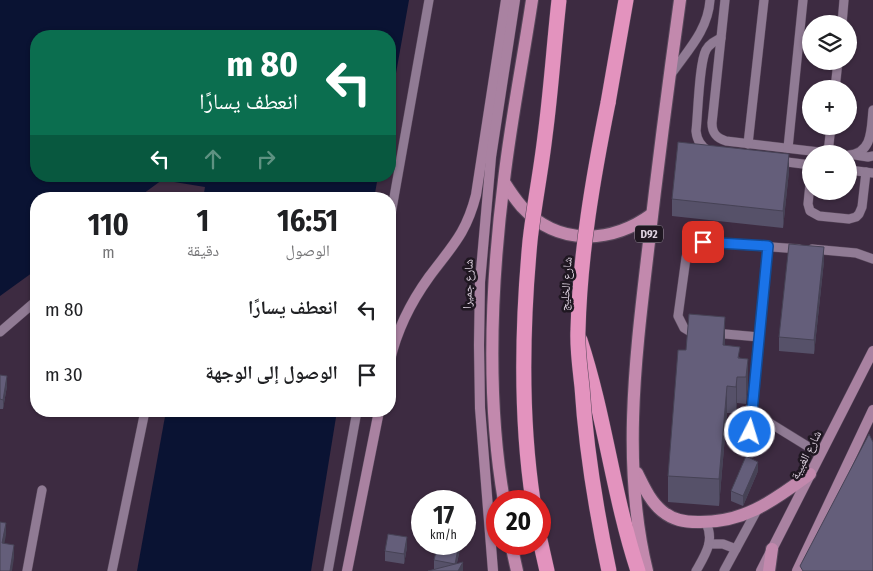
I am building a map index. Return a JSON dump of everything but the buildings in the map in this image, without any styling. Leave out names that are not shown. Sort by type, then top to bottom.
[{"type":"highway","points":[[532,490],[523,388],[526,289],[530,240],[545,136],[559,0]]},
{"type":"highway","name":"شارع الخليج","points":[[609,571],[598,521],[585,429],[578,332],[586,232],[594,172],[626,0]]},
{"type":"highway","points":[[578,332],[596,393],[616,491],[638,571]]},
{"type":"highway","points":[[543,555],[547,571]]},
{"type":"main road","points":[[502,490],[497,453],[493,378],[497,262],[504,182],[532,0]]},
{"type":"main road","name":"D92","points":[[647,571],[639,526],[634,469],[633,411],[635,373],[652,214],[680,0]]},
{"type":"main road","points":[[504,182],[517,201],[532,216],[557,231],[571,235],[600,236],[614,234],[628,229],[652,214]]},
{"type":"main road","points":[[634,469],[650,497],[663,512],[680,521],[706,523],[732,519],[757,510],[810,474]]},
{"type":"main road","points":[[769,571],[772,549]]},
{"type":"main road","points":[[513,555],[517,571]]},
{"type":"street","name":"شارع جميرا","points":[[396,340],[407,314],[429,278],[460,237],[472,210],[476,195],[506,0]]},
{"type":"street","name":"شارع جميرا","points":[[493,571],[480,408],[480,282],[491,157],[515,0]]},
{"type":"street","name":"شارع الغبيبة","points":[[761,571],[873,351]]},
{"type":"street","points":[[798,571],[873,410]]},
{"type":"street","points":[[347,571],[378,417]]},
{"type":"lane","points":[[395,192],[429,0]]},
{"type":"lane","points":[[669,78],[701,33],[708,14],[710,0]]},
{"type":"lane","points":[[725,0],[712,128],[714,133],[721,140],[802,150]]},
{"type":"lane","points":[[748,144],[764,0]]},
{"type":"lane","points":[[788,148],[803,0]]},
{"type":"lane","points":[[843,15],[844,0]]},
{"type":"lane","points":[[720,153],[711,152],[702,147],[696,137],[696,131],[704,55],[710,44],[721,38]]},
{"type":"lane","points":[[857,153],[861,152],[868,143],[873,110]]},
{"type":"lane","points":[[857,156],[873,156]]},
{"type":"lane","points":[[766,159],[802,164]]},
{"type":"lane","points":[[808,200],[810,211],[815,215],[849,219],[856,217],[861,210],[870,172],[857,171]]},
{"type":"lane","points":[[759,337],[689,331],[680,322],[678,316],[686,258],[693,245],[703,242],[850,252],[873,259]]},
{"type":"lane","points":[[748,451],[768,246]]},
{"type":"lane","points":[[0,332],[30,306]]},
{"type":"lane","points":[[752,412],[820,454]]},
{"type":"lane","points":[[112,571],[144,417]]},
{"type":"lane","points":[[328,571],[355,417]]},
{"type":"lane","points":[[26,571],[42,490]]},
{"type":"lane","points":[[724,571],[757,510]]},
{"type":"lane","points":[[696,571],[710,544],[710,533],[706,523]]},
{"type":"lane","points":[[710,544],[723,544],[736,549]]},
{"type":"water","points":[[0,0],[409,0],[396,73],[396,30],[30,30],[30,182],[159,182],[146,192],[30,192],[30,274],[0,296]]},
{"type":"water","points":[[174,182],[377,182],[375,192],[204,192],[205,187]]},
{"type":"water","points":[[165,417],[336,417],[311,571],[137,571]]},
{"type":"route","points":[[703,242],[768,246],[750,432]]}]
